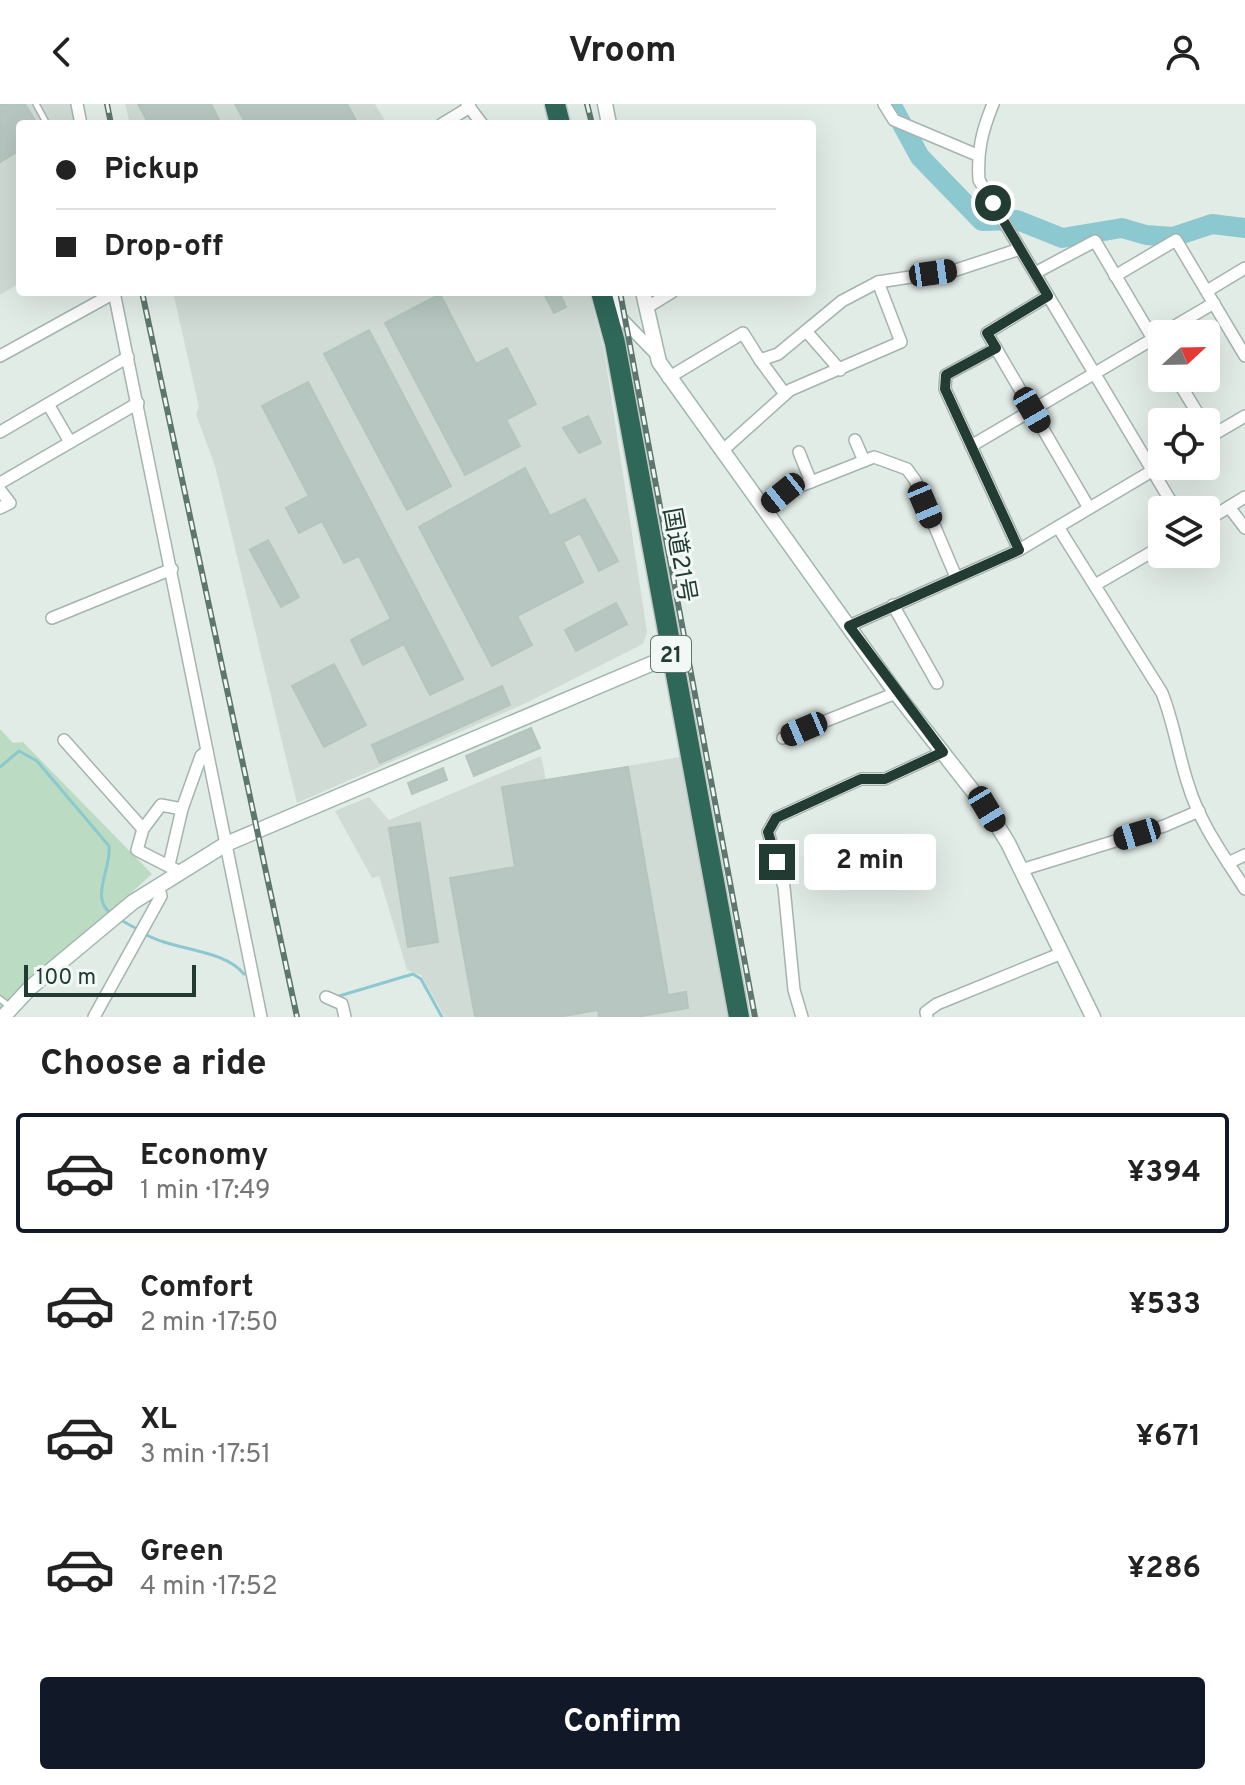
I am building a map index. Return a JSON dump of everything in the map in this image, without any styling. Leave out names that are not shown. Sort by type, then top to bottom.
[{"type":"highway","name":"国道21号","points":[[602,296],[615,343],[739,1017]]},
{"type":"street","points":[[884,104],[894,120],[977,155]]},
{"type":"street","points":[[993,104],[982,130],[977,155],[979,180],[1094,373],[1148,454]]},
{"type":"street","points":[[448,120],[469,106]]},
{"type":"street","points":[[1115,276],[1176,240],[1245,356]]},
{"type":"street","points":[[1035,273],[1095,241],[1148,331]]},
{"type":"street","points":[[760,360],[778,354],[842,301],[878,282],[956,270],[1020,249]]},
{"type":"street","points":[[1207,291],[1245,268]]},
{"type":"street","points":[[722,451],[785,394],[901,342],[878,282]]},
{"type":"street","points":[[0,356],[108,296]]},
{"type":"street","points":[[116,296],[261,1017]]},
{"type":"street","points":[[613,296],[621,318],[654,352],[668,378],[896,693],[987,809],[1021,870],[1093,1017]]},
{"type":"street","points":[[644,296],[654,352]]},
{"type":"street","points":[[646,308],[666,296]]},
{"type":"street","points":[[1048,296],[987,333],[1089,508]]},
{"type":"street","points":[[1185,320],[1214,303]]},
{"type":"street","points":[[806,331],[840,370]]},
{"type":"street","points":[[668,378],[743,333],[785,394]]},
{"type":"street","points":[[971,446],[1148,342]]},
{"type":"street","points":[[996,348],[946,375],[945,389],[1019,550]]},
{"type":"street","points":[[0,432],[128,357]]},
{"type":"street","points":[[0,483],[138,403]]},
{"type":"street","points":[[48,404],[70,442]]},
{"type":"street","points":[[1220,428],[1245,417]]},
{"type":"street","points":[[855,440],[864,461]]},
{"type":"street","points":[[799,452],[811,482]]},
{"type":"street","points":[[764,508],[783,493],[874,457],[907,469],[915,480],[956,577]]},
{"type":"street","points":[[849,626],[1019,550],[1148,473]]},
{"type":"street","points":[[0,490],[10,503],[0,508]]},
{"type":"street","points":[[1220,512],[1245,497]]},
{"type":"street","points":[[1229,507],[1245,528]]},
{"type":"street","points":[[1058,527],[1162,693],[1174,721],[1188,786],[1199,811],[1245,889]]},
{"type":"street","points":[[1095,585],[1148,554]]},
{"type":"street","points":[[52,618],[172,569]]},
{"type":"street","points":[[893,605],[937,683]]},
{"type":"street","points":[[5,1008],[83,941],[158,885],[174,868],[672,655]]},
{"type":"street","points":[[783,738],[896,693]]},
{"type":"street","points":[[64,740],[143,829]]},
{"type":"street","points":[[174,868],[182,809],[201,756],[207,751]]},
{"type":"street","points":[[802,1017],[794,990],[784,887],[768,832],[776,818],[790,811],[861,779],[885,779],[943,752]]},
{"type":"street","points":[[174,868],[147,858],[137,850],[143,829],[161,805],[182,809]]},
{"type":"street","points":[[1021,870],[1164,826],[1199,811]]},
{"type":"street","points":[[1228,863],[1245,855]]},
{"type":"street","points":[[94,1017],[137,934],[161,896],[158,885]]},
{"type":"street","points":[[927,1017],[926,1012],[937,1004],[1062,953]]},
{"type":"street","points":[[326,997],[342,1004],[345,1017]]},
{"type":"shaded area","points":[[0,104],[71,104],[74,120],[16,120],[16,285],[0,295]]},
{"type":"shaded area","points":[[125,104],[375,104],[385,120],[129,120]]},
{"type":"shaded area","points":[[174,296],[590,296],[604,350],[647,632],[643,644],[526,703],[297,803],[215,466],[196,414],[199,407]]},
{"type":"shaded area","points":[[541,756],[546,780],[680,757],[730,1017],[445,1017],[421,975],[407,970],[379,876],[372,878],[335,811],[369,797],[389,820]]},
{"type":"green space","points":[[0,729],[13,743],[23,742],[152,874],[0,1011]]},
{"type":"building","points":[[0,104],[25,104],[35,120],[16,120],[16,152],[0,162]]},
{"type":"building","points":[[138,104],[211,104],[219,120],[147,120]]},
{"type":"building","points":[[235,104],[347,104],[356,120],[244,120]]},
{"type":"building","points":[[441,296],[476,364],[507,348],[536,404],[506,420],[520,446],[465,475],[385,323]]},
{"type":"building","points":[[545,296],[561,296],[566,307],[554,313]]},
{"type":"building","points":[[369,330],[451,486],[407,510],[324,354]]},
{"type":"building","points":[[308,382],[463,679],[430,695],[404,644],[363,665],[351,640],[391,619],[359,556],[344,563],[322,521],[299,533],[286,508],[309,496],[262,406]]},
{"type":"building","points":[[588,416],[601,443],[579,453],[563,428]]},
{"type":"building","points":[[525,468],[550,516],[585,499],[618,561],[599,571],[580,533],[563,542],[583,582],[517,616],[532,645],[492,666],[419,527]]},
{"type":"building","points":[[268,540],[299,597],[281,607],[250,550]]},
{"type":"building","points":[[616,603],[627,624],[576,651],[565,630]]},
{"type":"building","points":[[334,664],[366,725],[324,747],[292,686]]},
{"type":"building","points":[[502,686],[510,705],[380,763],[372,745]]},
{"type":"building","points":[[531,728],[540,748],[474,776],[466,756]]},
{"type":"building","points":[[628,767],[668,995],[686,992],[688,1008],[636,1017],[599,1017],[598,1010],[558,1017],[475,1017],[450,878],[515,867],[502,787]]},
{"type":"building","points":[[443,768],[447,780],[412,794],[408,783]]},
{"type":"building","points":[[420,823],[438,942],[408,947],[389,828]]},
{"type":"waterway","points":[[891,104],[920,157],[982,221],[1017,220],[1062,238],[1122,228],[1146,235],[1173,237],[1212,224],[1245,228]]},
{"type":"waterway","points":[[0,767],[19,751],[37,761],[109,846],[102,901],[113,915]]},
{"type":"waterway","points":[[119,919],[137,929]]},
{"type":"waterway","points":[[143,933],[223,959],[244,974]]},
{"type":"waterway","points":[[339,996],[413,974],[421,979],[442,1017]]},
{"type":"railway","points":[[107,104],[110,120]]},
{"type":"railway","points":[[587,104],[591,120]]},
{"type":"railway","points":[[143,296],[297,1017]]},
{"type":"railway","points":[[621,296],[755,1017]]},
{"type":"route","points":[[777,862],[768,832],[776,818],[861,779],[885,779],[943,752],[849,626],[1019,550],[945,389],[946,375],[996,348],[987,333],[1048,296],[993,203]]}]
